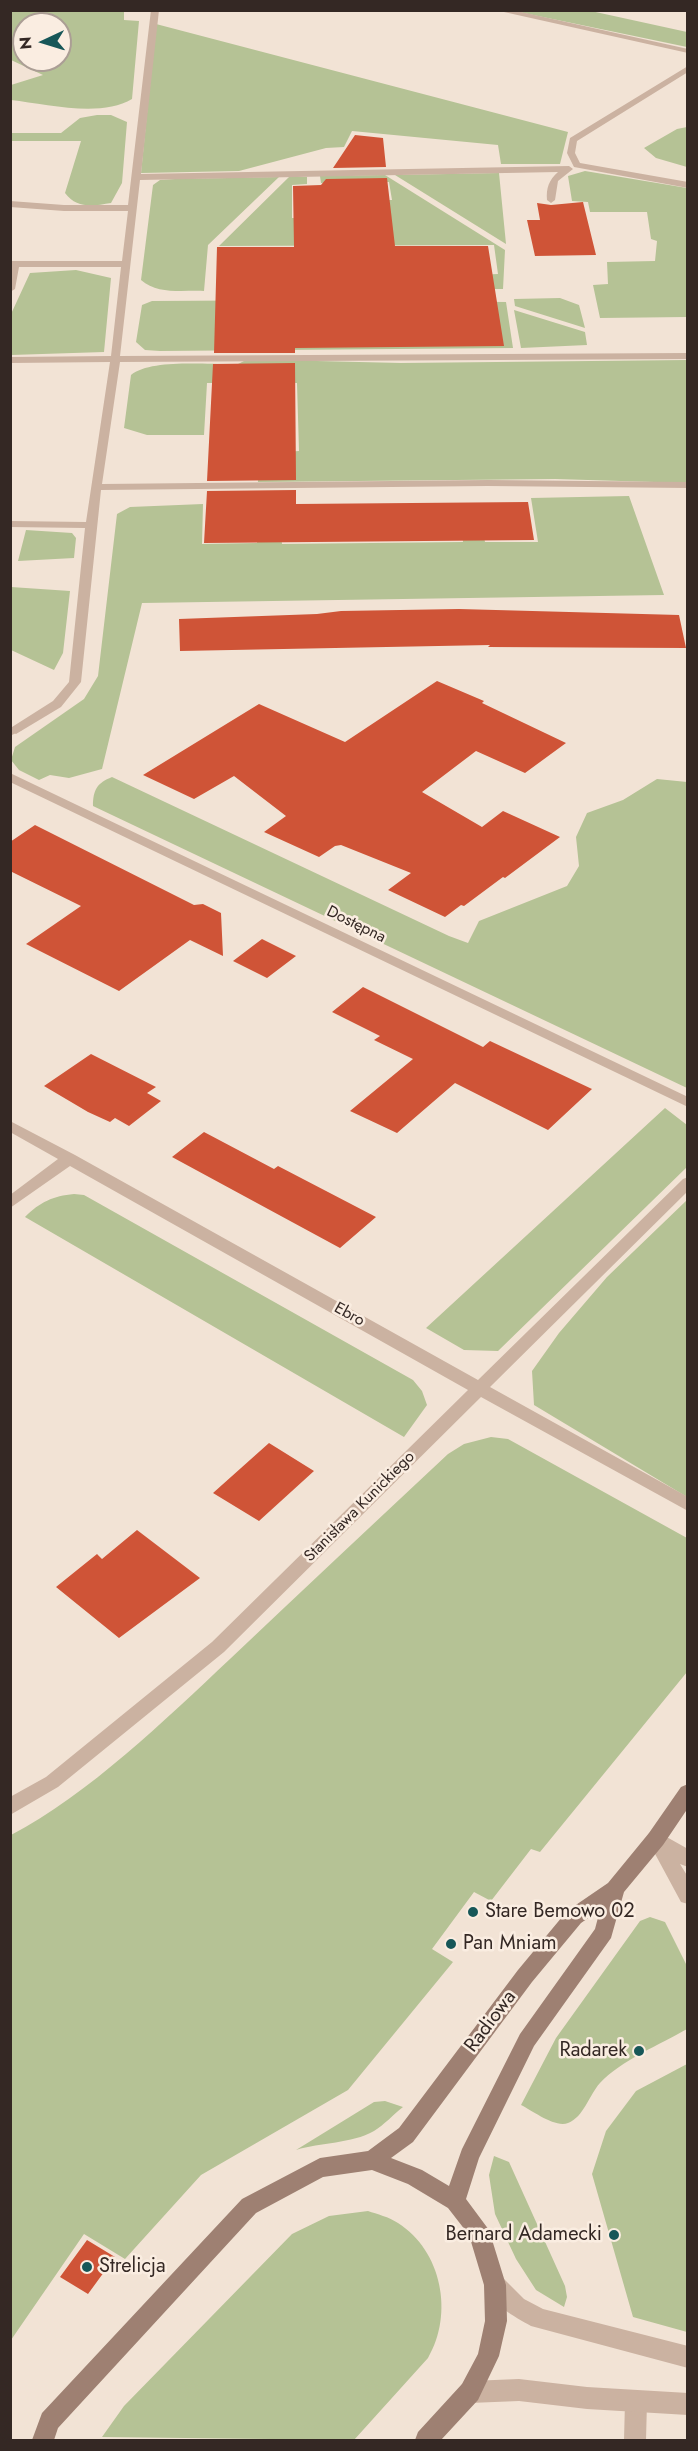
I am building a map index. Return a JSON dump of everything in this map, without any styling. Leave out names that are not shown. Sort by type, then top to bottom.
[{"type":"main road","name":"Radiowa","points":[[372,2160],[406,2135],[525,1977],[574,1917],[615,1889],[656,1839],[687,1792]]},
{"type":"main road","name":"Radiowa","points":[[455,2201],[469,2156],[527,2040],[604,1932],[615,1889]]},
{"type":"main road","points":[[43,2440],[50,2421],[249,2206],[320,2168],[372,2160],[416,2177],[455,2201],[478,2230],[495,2285],[496,2321],[488,2356],[470,2392],[426,2440]]},
{"type":"street","points":[[13,732],[57,704],[75,682],[155,10]]},
{"type":"street","points":[[500,10],[687,51]]},
{"type":"street","points":[[573,167],[571,153],[573,140],[687,68]]},
{"type":"street","points":[[136,177],[573,167],[687,185]]},
{"type":"street","points":[[551,200],[550,188],[556,175],[573,167]]},
{"type":"street","points":[[10,204],[64,208],[133,208]]},
{"type":"street","points":[[10,289],[13,264],[126,264]]},
{"type":"street","points":[[10,360],[687,356]]},
{"type":"street","points":[[98,487],[488,483],[687,485]]},
{"type":"street","points":[[10,524],[92,525]]},
{"type":"street","name":"Dostępna","points":[[10,777],[687,1103]]},
{"type":"street","name":"Ebro","points":[[10,1126],[687,1505]]},
{"type":"street","points":[[10,1203],[70,1158]]},
{"type":"street","name":"Stanisława Kunickiego","points":[[10,1807],[52,1782],[218,1647],[687,1182]]},
{"type":"street","points":[[656,1839],[687,1859]]},
{"type":"street","points":[[656,1839],[687,1896]]},
{"type":"street","points":[[495,2285],[516,2306],[540,2319],[687,2357]]},
{"type":"street","points":[[470,2392],[519,2390],[636,2402],[687,2404]]},
{"type":"street","points":[[635,2440],[636,2402]]},
{"type":"green space","points":[[11,10],[124,11],[124,20],[139,21],[132,99],[119,105],[89,109],[11,100],[11,85],[43,75],[37,72],[72,72],[72,12],[12,12],[12,60]]},
{"type":"green space","points":[[514,11],[591,11],[687,32],[687,47]]},
{"type":"green space","points":[[156,24],[568,132],[560,164],[501,164],[498,145],[352,131],[344,147],[326,148],[239,171],[141,173]]},
{"type":"green space","points":[[111,115],[127,122],[122,183],[111,203],[86,205],[75,202],[65,193],[81,141],[11,141],[10,133],[61,133],[80,118]]},
{"type":"green space","points":[[687,127],[687,167],[656,158],[644,148],[677,129]]},
{"type":"green space","points":[[585,171],[687,188],[687,317],[600,318],[593,285],[608,284],[607,262],[655,261],[657,241],[651,239],[647,212],[590,212],[588,202],[572,201],[568,176]]},
{"type":"green space","points":[[499,173],[506,244],[395,175]]},
{"type":"green space","points":[[385,175],[505,250],[503,289],[477,289],[474,275],[498,274],[494,245],[219,246],[289,177],[307,177],[307,184],[292,185],[292,218],[337,218],[338,200],[392,200],[389,182],[321,183],[320,176]]},
{"type":"green space","points":[[279,177],[208,245],[204,291],[163,290],[141,280],[153,185],[160,180],[175,179]]},
{"type":"green space","points":[[76,270],[111,278],[104,352],[11,355],[11,314],[30,273]]},
{"type":"green space","points":[[560,298],[579,305],[585,328],[515,306],[514,299]]},
{"type":"green space","points":[[152,301],[506,302],[513,348],[160,351],[145,350],[136,342],[142,305]]},
{"type":"green space","points":[[514,310],[585,332],[587,345],[521,348]]},
{"type":"green space","points":[[687,360],[687,483],[555,479],[258,482],[257,466],[284,452],[299,451],[297,383],[207,383],[204,435],[147,435],[124,428],[131,375],[140,370],[167,364],[238,364],[244,361],[401,363]]},
{"type":"green space","points":[[629,496],[664,595],[142,603],[102,769],[69,778],[50,775],[39,780],[19,770],[11,760],[15,747],[84,699],[98,676],[117,514],[130,507],[203,504],[202,544],[257,543],[258,533],[281,533],[282,544],[463,542],[462,532],[483,532],[485,542],[538,542],[531,498]]},
{"type":"green space","points":[[26,530],[72,533],[76,538],[74,558],[18,561]]},
{"type":"green space","points":[[11,587],[70,591],[63,653],[54,670],[11,650]]},
{"type":"green space","points":[[112,777],[468,943],[479,921],[567,886],[579,866],[576,837],[587,813],[623,800],[657,779],[687,782],[687,1088],[93,806],[97,788]]},
{"type":"green space","points":[[665,1108],[687,1125],[687,1167],[498,1351],[464,1350],[426,1328]]},
{"type":"green space","points":[[74,1194],[84,1195],[413,1380],[422,1391],[427,1405],[404,1437],[25,1217],[47,1201]]},
{"type":"green space","points":[[687,1200],[687,1497],[534,1405],[532,1371],[559,1333],[607,1277]]},
{"type":"green space","points":[[491,1437],[508,1439],[687,1538],[687,1672],[540,1852],[531,1849],[491,1901],[474,1892],[432,1949],[453,1962],[348,2090],[201,2175],[125,2259],[84,2234],[11,2340],[11,1835],[69,1799],[153,1731],[448,1454],[464,1444]]},
{"type":"green space","points":[[650,1917],[665,1922],[687,1966],[687,2029],[618,2067],[600,2083],[578,2116],[568,2123],[551,2121],[521,2105],[556,2038],[640,1921]]},
{"type":"green space","points":[[687,2064],[687,2332],[633,2317],[592,2174],[606,2131],[636,2091]]},
{"type":"green space","points":[[385,2101],[403,2107],[374,2131],[346,2141],[296,2150],[374,2102]]},
{"type":"green space","points":[[494,2156],[509,2162],[565,2286],[567,2297],[564,2307],[536,2290],[516,2259],[495,2214],[489,2175]]},
{"type":"green space","points":[[368,2211],[387,2217],[413,2235],[434,2266],[442,2303],[436,2341],[428,2358],[354,2440],[102,2437],[124,2406],[292,2234],[329,2216]]},
{"type":"building","points":[[355,135],[383,138],[386,167],[333,168]]},
{"type":"building","points":[[387,178],[395,246],[488,246],[504,346],[295,348],[295,353],[214,353],[217,247],[294,247],[293,186],[321,185],[326,179]]},
{"type":"building","points":[[583,202],[596,255],[535,256],[527,220],[540,220],[537,203],[551,205]]},
{"type":"building","points":[[295,363],[296,480],[207,481],[213,364]]},
{"type":"building","points":[[296,490],[296,504],[528,502],[534,540],[204,543],[207,491]]},
{"type":"building","points":[[459,609],[679,615],[686,648],[488,647],[490,645],[180,651],[179,619],[317,614],[341,611]]},
{"type":"building","points":[[437,681],[484,701],[482,703],[566,743],[525,773],[476,751],[422,792],[482,827],[503,811],[560,837],[505,878],[503,877],[445,917],[388,890],[411,873],[341,845],[335,846],[319,857],[264,832],[286,816],[234,776],[194,799],[143,775],[259,704],[345,742]]},
{"type":"building","points":[[35,825],[194,905],[203,904],[221,913],[223,956],[190,940],[119,991],[26,944],[81,906],[10,871],[10,842]]},
{"type":"building","points":[[262,939],[296,956],[267,978],[233,961]]},
{"type":"building","points":[[363,987],[483,1047],[490,1041],[592,1089],[548,1130],[455,1083],[397,1133],[350,1111],[413,1059],[374,1040],[380,1036],[332,1012]]},
{"type":"building","points":[[91,1054],[156,1087],[147,1093],[161,1101],[129,1126],[115,1118],[110,1122],[88,1112],[44,1086]]},
{"type":"building","points":[[204,1132],[274,1169],[278,1166],[376,1217],[340,1248],[172,1157]]},
{"type":"building","points":[[269,1443],[314,1471],[259,1521],[213,1493]]},
{"type":"building","points":[[137,1530],[200,1578],[119,1638],[56,1587],[97,1554],[102,1559]]},
{"type":"building","name":"Strelicja","points":[[87,2240],[115,2257],[88,2294],[60,2277]]},
{"type":"place","name":"Stare Bemowo 02","points":[[473,1912]]},
{"type":"place","name":"Pan Mniam","points":[[451,1944]]},
{"type":"place","name":"Radarek","points":[[639,2051]]},
{"type":"place","name":"Bernard Adamecki","points":[[614,2235]]},
{"type":"place","name":"Strelicja","points":[[87,2267]]}]
